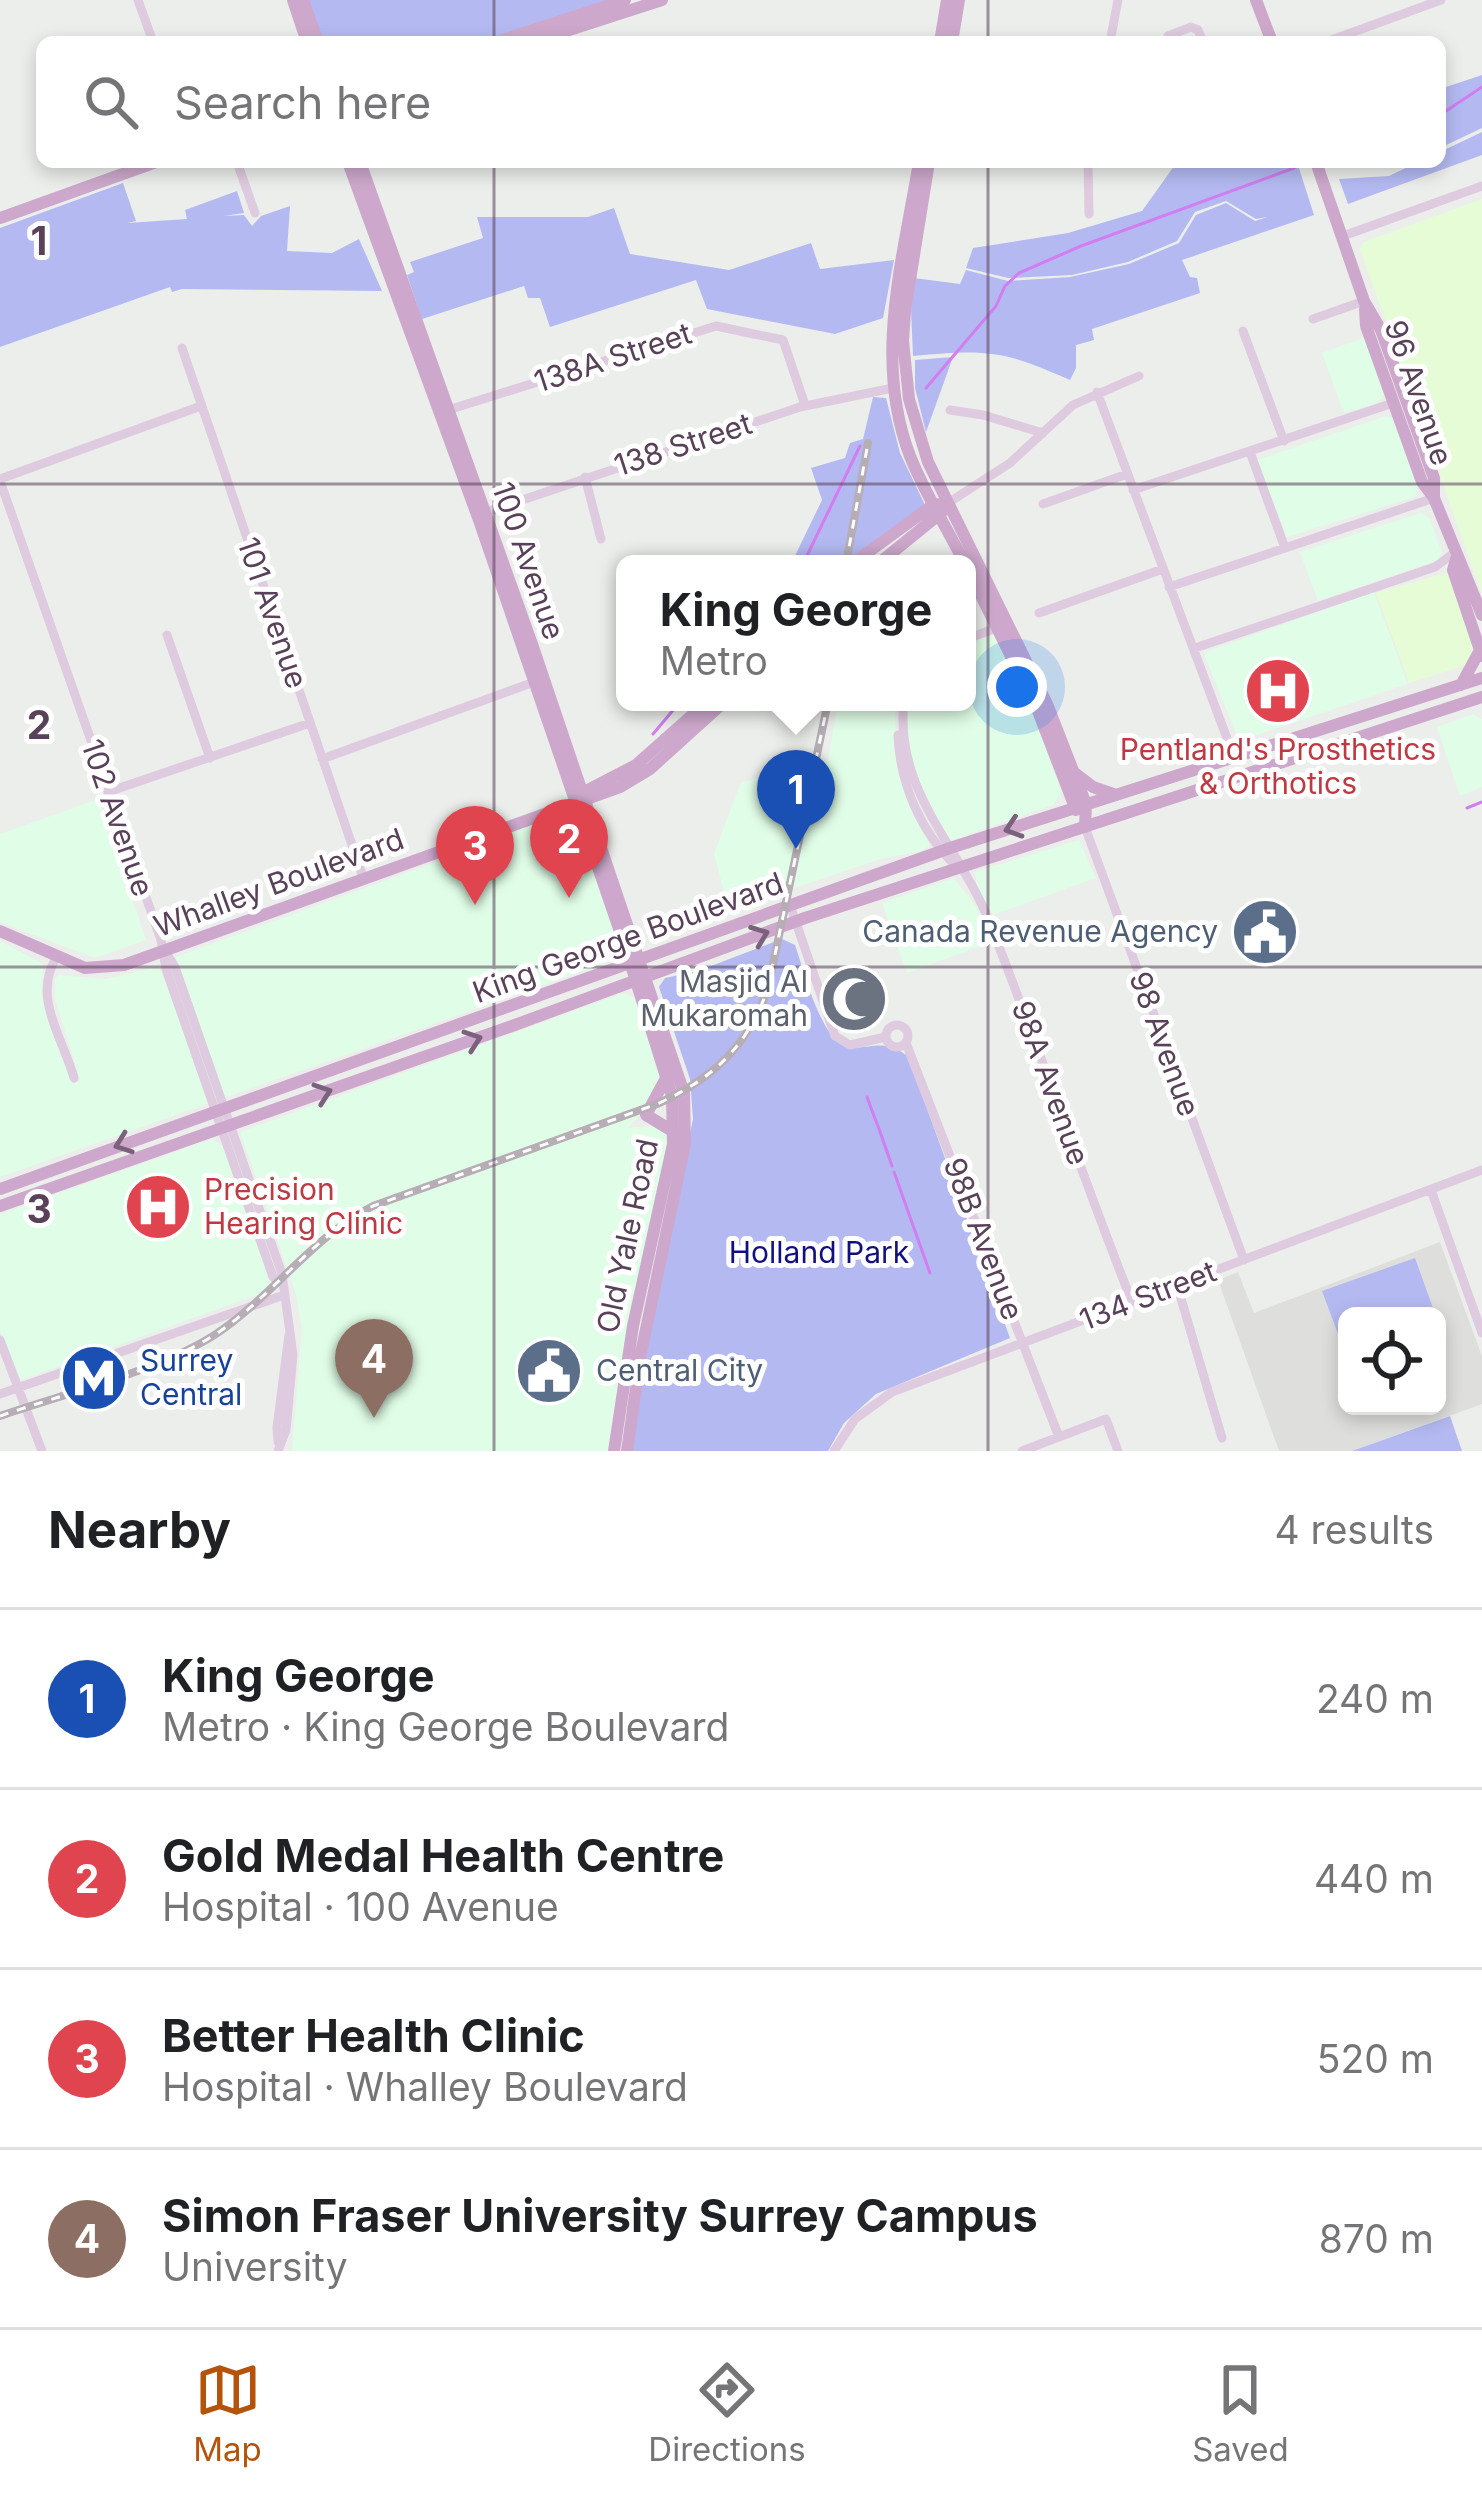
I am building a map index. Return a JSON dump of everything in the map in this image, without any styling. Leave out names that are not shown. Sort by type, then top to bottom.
[{"type":"main road","points":[[292,0],[305,36]]},
{"type":"main road","points":[[303,0],[316,36]]},
{"type":"main road","points":[[514,36],[625,0]]},
{"type":"main road","points":[[551,36],[662,0]]},
{"type":"main road","points":[[941,36],[947,0]]},
{"type":"main road","points":[[953,36],[959,0]]},
{"type":"main road","points":[[1256,0],[1270,36]]},
{"type":"main road","points":[[0,218],[139,168]]},
{"type":"main road","name":"100 Avenue","points":[[350,168],[481,513],[641,980]]},
{"type":"main road","name":"100 Avenue","points":[[361,168],[448,410],[534,682],[580,797]]},
{"type":"main road","points":[[918,168],[892,327],[893,388],[905,443],[965,555]]},
{"type":"main road","points":[[928,168],[909,277],[904,359],[916,430],[940,508],[961,555]]},
{"type":"main road","name":"96 Avenue","points":[[1318,168],[1364,302],[1366,326],[1376,335],[1434,478],[1434,498],[1481,653]]},
{"type":"main road","name":"96 Avenue","points":[[1364,302],[1381,330],[1401,404]]},
{"type":"main road","points":[[866,555],[940,508]]},
{"type":"main road","points":[[888,555],[940,508]]},
{"type":"main road","name":"96 Avenue","points":[[1454,561],[1466,570],[1482,615]]},
{"type":"main road","points":[[976,576],[1080,806]]},
{"type":"main road","points":[[976,582],[1038,681],[1074,773],[1085,827]]},
{"type":"main road","points":[[1461,685],[1481,653]]},
{"type":"main road","name":"King George Boulevard","points":[[0,1189],[946,850],[1482,678]]},
{"type":"main road","name":"King George Boulevard","points":[[0,1206],[795,922],[1479,702]]},
{"type":"main road","name":"Whalley Boulevard","points":[[580,797],[637,765],[696,711]]},
{"type":"main road","name":"Whalley Boulevard","points":[[0,931],[56,958],[104,969],[643,775],[714,711]]},
{"type":"main road","points":[[1074,773],[1093,787],[1117,795]]},
{"type":"main road","name":"Old Yale Road","points":[[614,1451],[674,1132],[674,1106],[641,980]]},
{"type":"main road","name":"Old Yale Road","points":[[627,1451],[639,1329],[684,1151],[688,1117],[681,1082],[641,980]]},
{"type":"main road","points":[[395,1048],[416,1060],[422,1038]]},
{"type":"main road","points":[[667,1077],[646,1115],[674,1132]]},
{"type":"street","points":[[138,0],[151,36]]},
{"type":"street","points":[[1111,36],[1118,0]]},
{"type":"street","points":[[1340,36],[1393,12],[1441,0]]},
{"type":"street","points":[[1168,36],[1190,27],[1198,29],[1201,36]]},
{"type":"street","points":[[239,168],[254,213]]},
{"type":"street","points":[[1088,168],[1089,214]]},
{"type":"street","points":[[1343,236],[1482,186]]},
{"type":"street","points":[[1313,319],[1364,302]]},
{"type":"street","name":"138A Street","points":[[448,410],[716,326],[783,340],[805,406]]},
{"type":"street","points":[[1243,331],[1284,441]]},
{"type":"street","name":"101 Avenue","points":[[182,348],[363,877]]},
{"type":"street","points":[[940,508],[1010,463],[1073,405],[1139,376]]},
{"type":"street","name":"138 Street","points":[[481,513],[805,406],[893,388]]},
{"type":"street","points":[[1097,392],[1234,757]]},
{"type":"street","points":[[1133,490],[1401,404]]},
{"type":"street","points":[[0,480],[201,406]]},
{"type":"street","points":[[950,410],[1043,433]]},
{"type":"street","points":[[1250,452],[1285,548]]},
{"type":"street","points":[[1043,504],[1127,474]]},
{"type":"street","points":[[585,477],[602,539]]},
{"type":"street","name":"102 Avenue","points":[[0,480],[164,950],[175,967],[225,1127],[282,1274],[289,1335],[277,1427],[279,1449]]},
{"type":"street","points":[[1169,587],[1434,498]]},
{"type":"street","points":[[1435,567],[1454,561]]},
{"type":"street","points":[[1195,648],[1454,561]]},
{"type":"street","points":[[1039,613],[1162,569]]},
{"type":"street","points":[[976,633],[1001,623]]},
{"type":"street","points":[[167,635],[210,758]]},
{"type":"street","points":[[322,759],[534,682]]},
{"type":"street","name":"98A Avenue","points":[[902,711],[915,786],[946,850],[987,917],[1132,1302]]},
{"type":"street","points":[[108,792],[310,723]]},
{"type":"street","name":"98 Avenue","points":[[1085,827],[1244,1260]]},
{"type":"street","points":[[790,905],[837,1039],[850,1045],[886,1037]]},
{"type":"street","points":[[56,958],[51,986],[58,1030],[74,1078]]},
{"type":"street","points":[[898,1025],[907,1032],[906,1043],[892,1047],[886,1037],[898,1025]]},
{"type":"street","name":"98B Avenue","points":[[906,1043],[1059,1437]]},
{"type":"street","name":"134 Street","points":[[834,1451],[855,1418],[880,1398],[1482,1170]]},
{"type":"street","points":[[1431,1190],[1482,1333]]},
{"type":"street","points":[[1466,1289],[1482,1282]]},
{"type":"street","points":[[1177,1286],[1222,1438]]},
{"type":"street","points":[[0,1394],[284,1295]]},
{"type":"street","points":[[0,1340],[38,1451]]},
{"type":"street","points":[[1022,1451],[1106,1419],[1118,1451]]},
{"type":"shaded area","points":[[1482,199],[1482,595],[1360,249],[1364,242]]},
{"type":"shaded area","points":[[1366,337],[1384,396],[1377,403],[1344,413],[1322,353]]},
{"type":"shaded area","points":[[1386,416],[1393,418],[1418,486],[1415,497],[1287,537],[1257,460]]},
{"type":"shaded area","points":[[1421,513],[1430,519],[1442,553],[1438,560],[1318,601],[1300,552]]},
{"type":"shaded area","points":[[1449,572],[1475,649],[1466,665],[1409,683],[1376,593]]},
{"type":"shaded area","points":[[1374,592],[1408,684],[1239,741],[1205,656],[1208,651]]},
{"type":"shaded area","points":[[994,635],[1030,704],[1062,793],[1053,805],[952,840],[946,839],[928,812],[906,741],[907,711],[976,711],[976,640]]},
{"type":"shaded area","points":[[836,711],[895,711],[897,753],[930,845],[765,898],[730,914],[714,854],[741,782],[779,775],[803,783],[824,783]]},
{"type":"shaded area","points":[[1473,714],[1482,719],[1482,787],[1460,796],[1437,727]]},
{"type":"shaded area","points":[[98,799],[146,940],[95,958],[0,922],[0,834]]},
{"type":"shaded area","points":[[565,811],[575,817],[619,948],[617,959],[0,1177],[0,941],[43,964],[47,1018],[73,1084],[80,1081],[55,998],[59,975],[106,979],[159,967],[189,1043],[202,1036],[176,957]]},
{"type":"shaded area","points":[[1079,840],[1096,878],[993,915],[975,872]]},
{"type":"shaded area","points":[[954,878],[977,908],[991,942],[907,973],[882,903]]},
{"type":"shaded area","points":[[623,993],[635,998],[660,1074],[658,1094],[628,1128],[659,1125],[669,1138],[610,1451],[292,1451],[302,1329],[296,1294],[240,1132]]},
{"type":"shaded area","points":[[211,1139],[222,1145],[270,1278],[268,1291],[21,1380],[0,1330],[0,1214]]},
{"type":"shaded area","points":[[1440,1242],[1482,1356],[1482,1404],[1352,1451],[1279,1451],[1218,1280],[1238,1272],[1254,1313]]},
{"type":"green space","points":[[307,0],[609,0],[497,36],[320,36]]},
{"type":"green space","points":[[1482,75],[1482,128],[1446,145],[1446,87]]},
{"type":"green space","points":[[1482,132],[1482,155],[1348,204],[1339,179],[1389,176],[1406,168],[1446,168],[1446,149]]},
{"type":"green space","points":[[1173,168],[1299,168],[1314,215],[1182,260],[1190,277],[1197,278],[1200,293],[1092,329],[1094,340],[1076,345],[1076,368],[1070,380],[994,354],[913,356],[914,278],[960,284],[966,270],[1008,281],[1070,277],[1129,264],[1179,243],[1196,215],[1226,203],[1255,221],[1267,217],[1256,219],[1226,201],[1195,212],[1177,241],[1128,262],[1072,275],[1008,278],[966,268],[973,248],[1068,233],[1142,211]]},
{"type":"green space","points":[[123,183],[136,221],[127,223],[187,219],[185,210],[237,191],[244,213],[224,216],[244,215],[252,226],[261,216],[290,206],[287,251],[332,253],[359,239],[382,291],[172,292],[170,287],[0,347],[0,228]]},
{"type":"green space","points":[[614,208],[630,254],[729,270],[811,243],[820,269],[894,260],[883,318],[835,334],[707,309],[696,280],[550,327],[540,298],[528,298],[524,286],[422,319],[407,275],[414,272],[410,262],[483,238],[477,217],[588,217]]},
{"type":"green space","points":[[953,357],[926,432],[915,388],[915,360]]},
{"type":"green space","points":[[873,397],[886,398],[900,453],[925,505],[859,555],[795,555],[822,500],[811,468],[845,458],[850,443],[863,439]]},
{"type":"green space","name":"Holland Park","points":[[782,939],[795,945],[816,1007],[833,1037],[854,1048],[887,1046],[908,1056],[1010,1338],[876,1394],[844,1423],[828,1451],[632,1451],[650,1331],[693,1119],[690,1079],[659,987],[665,978],[698,971]]},
{"type":"green space","points":[[1415,1258],[1433,1307],[1338,1307],[1338,1334],[1322,1291]]},
{"type":"green space","points":[[1450,1416],[1462,1451],[1352,1451]]},
{"type":"waterway","points":[[1446,111],[1482,87]]},
{"type":"waterway","points":[[926,388],[1019,273],[1294,168]]},
{"type":"waterway","points":[[807,555],[860,446]]},
{"type":"waterway","points":[[653,734],[672,711]]},
{"type":"waterway","points":[[1467,808],[1482,802]]},
{"type":"waterway","points":[[867,1097],[877,1124]]},
{"type":"waterway","points":[[878,1126],[892,1166]]},
{"type":"waterway","points":[[894,1172],[930,1273]]},
{"type":"railway","points":[[848,555],[868,443]]},
{"type":"railway","points":[[0,1416],[140,1370],[193,1347],[237,1319],[331,1234],[373,1206],[657,1104],[711,1072],[739,1044],[768,988],[826,711]]},
{"type":"place","name":"Pentland's Prosthetics & Orthotics","points":[[1278,691]]},
{"type":"place","name":"King George","points":[[796,849]]},
{"type":"place","name":"Gold Medal Health Centre","points":[[569,898]]},
{"type":"place","name":"Better Health Clinic","points":[[475,905]]},
{"type":"place","name":"Canada Revenue Agency","points":[[1265,932]]},
{"type":"place","name":"Masjid Al Mukaromah","points":[[854,999]]},
{"type":"place","name":"Precision Hearing Clinic","points":[[158,1207]]},
{"type":"place","name":"Central City","points":[[549,1371]]},
{"type":"place","name":"Surrey Central","points":[[94,1378]]},
{"type":"place","name":"Simon Fraser University Surrey Campus","points":[[374,1418]]}]
